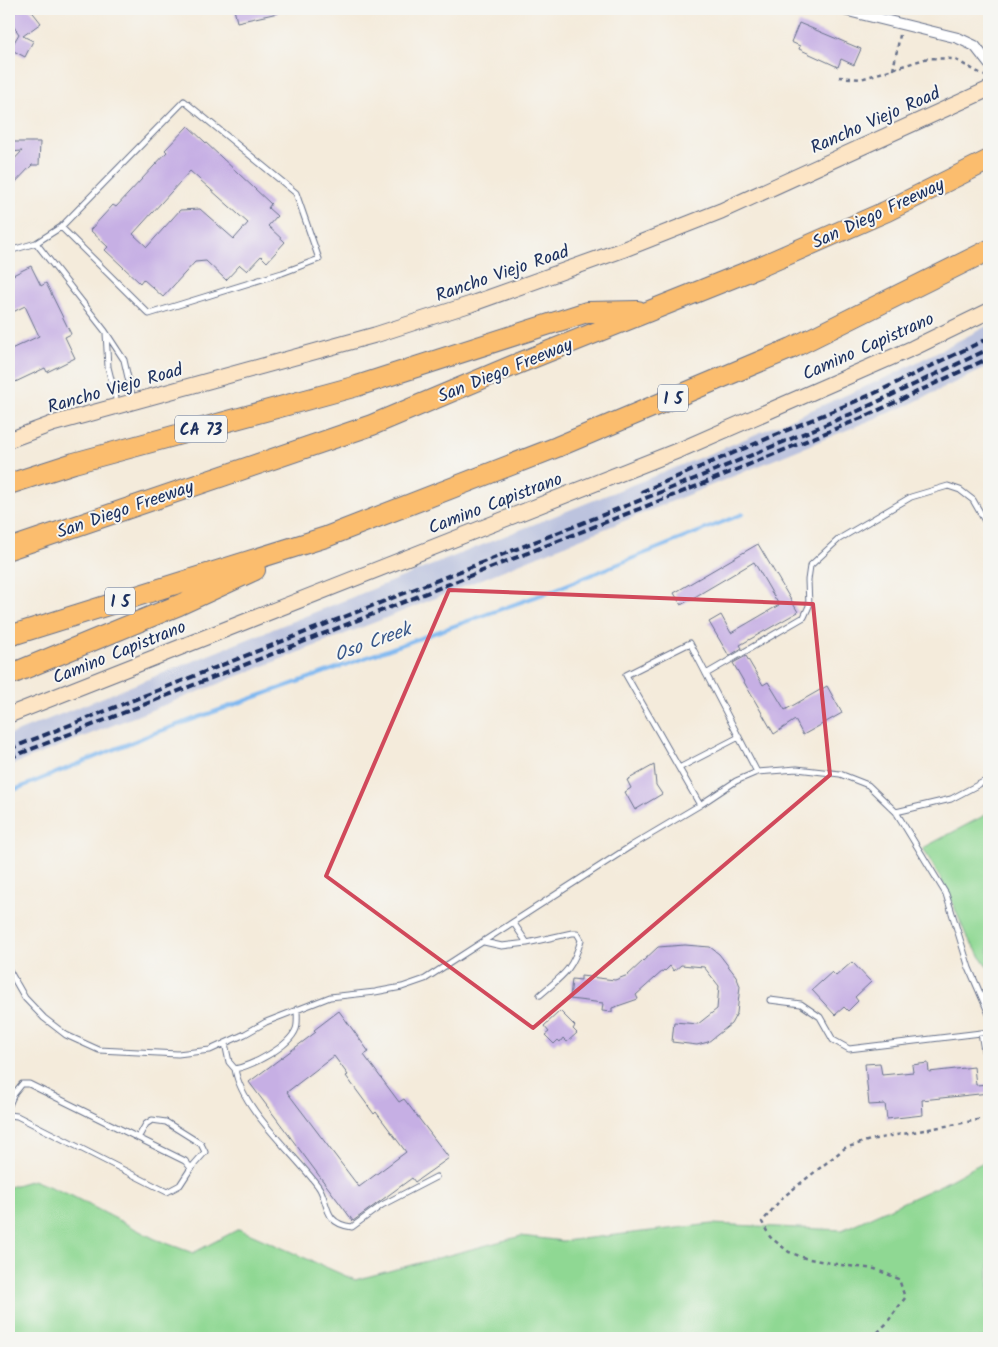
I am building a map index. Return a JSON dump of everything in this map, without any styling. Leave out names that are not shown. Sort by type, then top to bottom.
[{"type":"highway","name":"San Diego Freeway","points":[[9,549],[372,425],[512,366],[757,268],[887,211],[989,160]]},
{"type":"highway","name":"I 5","points":[[9,636],[326,537],[557,447],[792,348],[989,250]]},
{"type":"highway","name":"CA 73","points":[[9,484],[74,463],[358,386],[587,312],[653,310]]},
{"type":"highway","points":[[9,675],[179,606],[326,537]]},
{"type":"street","points":[[840,9],[958,38],[976,46],[989,64]]},
{"type":"street","name":"Rancho Viejo Road","points":[[9,440],[52,424],[375,335],[471,304],[721,211],[989,89]]},
{"type":"street","name":"Camino Capistrano","points":[[9,715],[682,449],[913,348],[989,311]]},
{"type":"lane","points":[[9,251],[36,243],[61,227],[184,101],[296,193],[319,259],[282,273],[149,314],[61,227]]},
{"type":"lane","points":[[36,243],[106,333],[124,360],[133,402]]},
{"type":"lane","points":[[106,333],[108,367],[118,406]]},
{"type":"lane","points":[[706,674],[804,617],[809,606],[808,580],[810,566],[839,539],[911,497],[948,486],[960,490],[972,500],[989,528]]},
{"type":"lane","points":[[700,805],[626,675],[690,643],[758,772]]},
{"type":"lane","points":[[679,768],[739,737]]},
{"type":"lane","points":[[9,970],[25,998],[44,1018],[66,1035],[99,1050],[178,1054],[210,1050],[266,1022],[330,997],[376,992],[402,987],[424,979],[736,781],[758,772],[797,769],[840,774],[868,785],[896,812],[946,894],[969,968],[989,1014]]},
{"type":"lane","points":[[896,812],[952,799],[989,778]]},
{"type":"lane","points":[[513,922],[527,943]]},
{"type":"lane","points":[[484,942],[502,946],[527,943],[572,932],[577,933],[581,940],[569,970],[540,995]]},
{"type":"lane","points":[[770,1000],[801,1004],[820,1017],[833,1040],[849,1049],[989,1032]]},
{"type":"lane","points":[[235,1069],[248,1066],[265,1058],[290,1038],[297,1028],[297,1010]]},
{"type":"lane","points":[[981,1033],[986,1062],[989,1062]]},
{"type":"lane","points":[[225,1043],[229,1062],[235,1069],[237,1081],[257,1113],[320,1188],[330,1216],[338,1224],[352,1227],[382,1205],[436,1177]]},
{"type":"lane","points":[[9,1105],[14,1094],[22,1084],[29,1084],[185,1162],[191,1168]]},
{"type":"lane","points":[[9,1115],[17,1116],[167,1192],[180,1185],[205,1152],[201,1144],[166,1122],[152,1120],[146,1124],[138,1138]]},
{"type":"path","points":[[892,70],[902,24]]},
{"type":"path","points":[[839,77],[861,79],[928,58],[954,59],[989,78]]},
{"type":"path","points":[[872,1338],[886,1324],[905,1298],[899,1278],[875,1269],[805,1258],[789,1252],[770,1237],[762,1222],[782,1198],[845,1148],[870,1140],[989,1118]]},
{"type":"highlighted area","points":[[449,590],[813,604],[830,775],[533,1028],[326,876]]},
{"type":"shaded area","points":[[989,325],[989,366],[908,405],[396,614],[9,766],[9,735],[724,448],[892,375]]},
{"type":"green space","points":[[989,813],[989,969],[966,935],[947,890],[923,848]]},
{"type":"green space","points":[[989,1159],[989,1338],[9,1338],[9,1187],[33,1180],[70,1195],[155,1239],[193,1253],[239,1229],[355,1280],[521,1236],[563,1241],[712,1224],[842,1230],[941,1185]]},
{"type":"building","points":[[19,9],[30,9],[41,23],[23,36],[33,41],[25,57],[10,49],[19,34],[9,20],[9,17]]},
{"type":"building","points":[[234,9],[277,9],[278,13],[237,22]]},
{"type":"building","points":[[799,23],[861,49],[854,65],[841,59],[838,67],[799,49],[800,46],[791,42]]},
{"type":"building","points":[[188,126],[271,204],[268,208],[277,216],[268,226],[285,242],[267,262],[261,256],[247,271],[240,265],[226,280],[206,261],[195,262],[163,297],[143,279],[140,283],[105,250],[108,247],[90,230],[113,205],[116,207],[167,152],[165,150]],"holes":[[[190,171],[248,223],[234,239],[200,209],[180,210],[147,247],[133,234]]]},
{"type":"building","points":[[9,142],[40,142],[39,165],[32,165],[9,189],[9,165],[22,151],[9,152]]},
{"type":"building","points":[[31,266],[41,286],[46,283],[71,334],[65,337],[75,358],[47,372],[45,368],[9,385],[9,350],[39,336],[25,306],[9,314],[9,277]]},
{"type":"building","points":[[758,544],[798,612],[740,645],[742,648],[729,656],[709,622],[721,615],[731,633],[779,605],[754,562],[681,605],[674,593]]},
{"type":"building","points":[[746,656],[763,685],[768,682],[785,710],[827,686],[842,713],[803,735],[795,720],[774,734],[733,663]]},
{"type":"building","points":[[654,765],[656,785],[662,794],[635,810],[625,792],[631,788],[627,780]]},
{"type":"building","points":[[685,945],[710,947],[719,954],[736,976],[740,986],[737,1013],[731,1024],[708,1042],[697,1045],[672,1042],[674,1022],[698,1024],[717,1009],[719,986],[704,967],[681,965],[674,971],[670,966],[636,995],[638,999],[612,1008],[612,1012],[602,1011],[603,1003],[570,999],[572,979],[581,980],[581,976],[615,980],[628,975],[658,947]]},
{"type":"building","points":[[852,962],[871,982],[855,997],[858,1001],[848,1011],[844,1007],[835,1015],[812,990],[832,972],[836,976]]},
{"type":"building","points":[[339,1011],[369,1052],[364,1055],[399,1102],[404,1099],[449,1158],[415,1182],[412,1178],[353,1221],[249,1082],[316,1032],[314,1030]],"holes":[[[334,1056],[348,1075],[346,1076],[374,1114],[376,1112],[406,1152],[359,1187],[287,1092]]]},
{"type":"building","points":[[560,1011],[575,1026],[573,1029],[577,1033],[567,1042],[563,1038],[560,1042],[558,1040],[554,1044],[545,1035],[549,1032],[544,1026]]},
{"type":"building","points":[[880,1063],[882,1075],[913,1072],[912,1065],[928,1063],[929,1072],[974,1067],[976,1085],[989,1084],[989,1093],[922,1100],[923,1115],[887,1119],[885,1104],[869,1105],[865,1064]]},
{"type":"waterway","name":"Oso Creek","points":[[9,792],[152,734],[546,593],[743,514]]},
{"type":"railway","points":[[641,492],[875,393],[989,338]]},
{"type":"railway","points":[[9,749],[694,479],[858,411],[989,349]]},
{"type":"railway","points":[[9,758],[697,486],[864,417],[989,358]]}]
